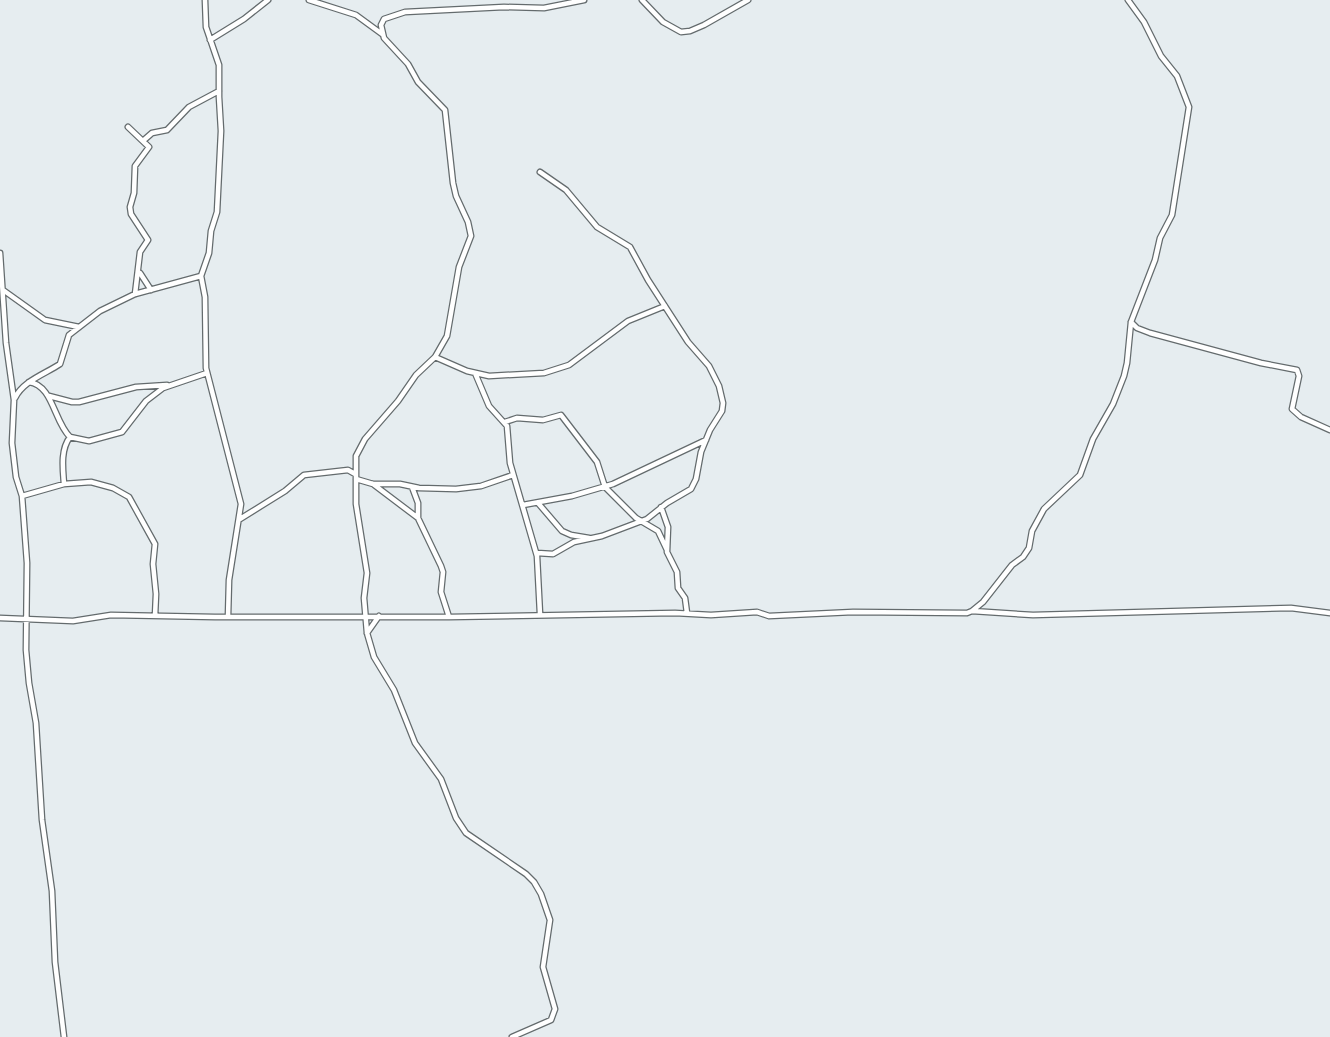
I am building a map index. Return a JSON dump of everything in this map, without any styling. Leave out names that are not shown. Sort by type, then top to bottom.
[{"type":"street","points":[[205,0],[206,27],[219,66],[222,131],[217,212],[211,231],[209,253],[201,276],[205,297],[207,372],[240,498],[239,519],[229,580],[228,617]]},
{"type":"street","points":[[210,40],[244,19],[268,0]]},
{"type":"street","points":[[309,0],[356,16],[382,34],[408,64],[418,82],[444,110],[453,183],[470,230],[470,239],[459,267],[450,329],[436,357],[416,375],[398,401],[365,439],[356,456],[356,504],[367,573],[364,598],[367,633],[374,657],[394,690],[415,743],[441,779],[456,818],[466,833],[526,874],[534,882],[546,906],[551,925],[543,967],[555,1010],[551,1020],[512,1037]]},
{"type":"street","points":[[382,34],[381,25],[384,19],[405,12],[504,7],[544,8],[584,0]]},
{"type":"street","points":[[642,0],[668,25],[684,32],[704,25],[748,0]]},
{"type":"street","points":[[0,618],[73,622],[107,615],[449,617],[540,614],[582,616],[687,613],[711,615],[758,612],[769,616],[853,612],[967,613],[983,602],[1000,579],[1029,548],[1032,531],[1044,509],[1080,474],[1092,439],[1112,404],[1124,376],[1131,322],[1155,260],[1160,238],[1172,216],[1189,109],[1177,76],[1161,56],[1147,28],[1128,0]]},
{"type":"street","points":[[144,140],[152,133],[167,130],[189,107],[219,92]]},
{"type":"street","points":[[128,127],[144,140],[149,147],[135,166],[134,193],[130,207],[131,214],[148,240],[140,252],[135,294]]},
{"type":"street","points":[[537,553],[554,554],[574,542],[647,519],[693,486],[706,440],[722,411],[723,403],[719,386],[709,366],[688,342],[630,247],[597,227],[566,190],[540,172]]},
{"type":"street","points":[[0,253],[6,343],[14,400],[12,443],[16,477],[22,496],[27,563],[26,650],[29,683],[36,723],[42,820],[52,891],[55,962],[64,1037]]},
{"type":"street","points":[[139,272],[151,290]]},
{"type":"street","points":[[14,400],[21,389],[29,382],[60,364],[68,337],[100,311],[135,294],[201,276]]},
{"type":"street","points":[[3,290],[45,320],[78,327]]},
{"type":"street","points":[[436,357],[475,373],[489,376],[544,373],[562,368],[628,321],[665,306]]},
{"type":"street","points":[[1131,322],[1137,328],[1150,333],[1253,361],[1297,370],[1299,376],[1292,409],[1330,430]]},
{"type":"street","points":[[29,382],[37,385],[49,396],[79,402],[136,387],[168,385],[207,372]]},
{"type":"street","points":[[475,373],[489,406],[505,422],[510,435],[510,463],[537,553],[540,614]]},
{"type":"street","points":[[49,396],[57,420],[70,437],[89,441],[122,432],[146,402],[168,385]]},
{"type":"street","points":[[505,422],[517,418],[543,420],[561,415],[600,468],[605,487],[640,522],[658,531],[677,572],[678,588],[684,598],[687,613]]},
{"type":"street","points":[[64,484],[64,457],[66,444],[70,437]]},
{"type":"street","points":[[523,505],[605,487],[706,440]]},
{"type":"street","points":[[239,519],[285,491],[304,475],[348,470],[355,476],[373,484],[418,518]]},
{"type":"street","points":[[373,484],[400,484],[412,487],[456,489],[473,487],[513,475]]},
{"type":"street","points":[[22,496],[64,484],[96,482],[121,492],[130,499],[138,518],[155,544],[153,564],[156,594],[155,616]]},
{"type":"street","points":[[412,487],[418,504],[418,518],[441,566],[441,592],[449,617]]},
{"type":"street","points":[[538,503],[562,531],[571,535],[590,538]]},
{"type":"street","points":[[661,508],[668,527],[667,550]]},
{"type":"street","points":[[981,612],[983,602]]},
{"type":"street","points":[[972,610],[1033,615],[1291,608],[1330,613]]},
{"type":"street","points":[[367,633],[379,616]]},
{"type":"street","points":[[63,1030],[70,1037]]}]
